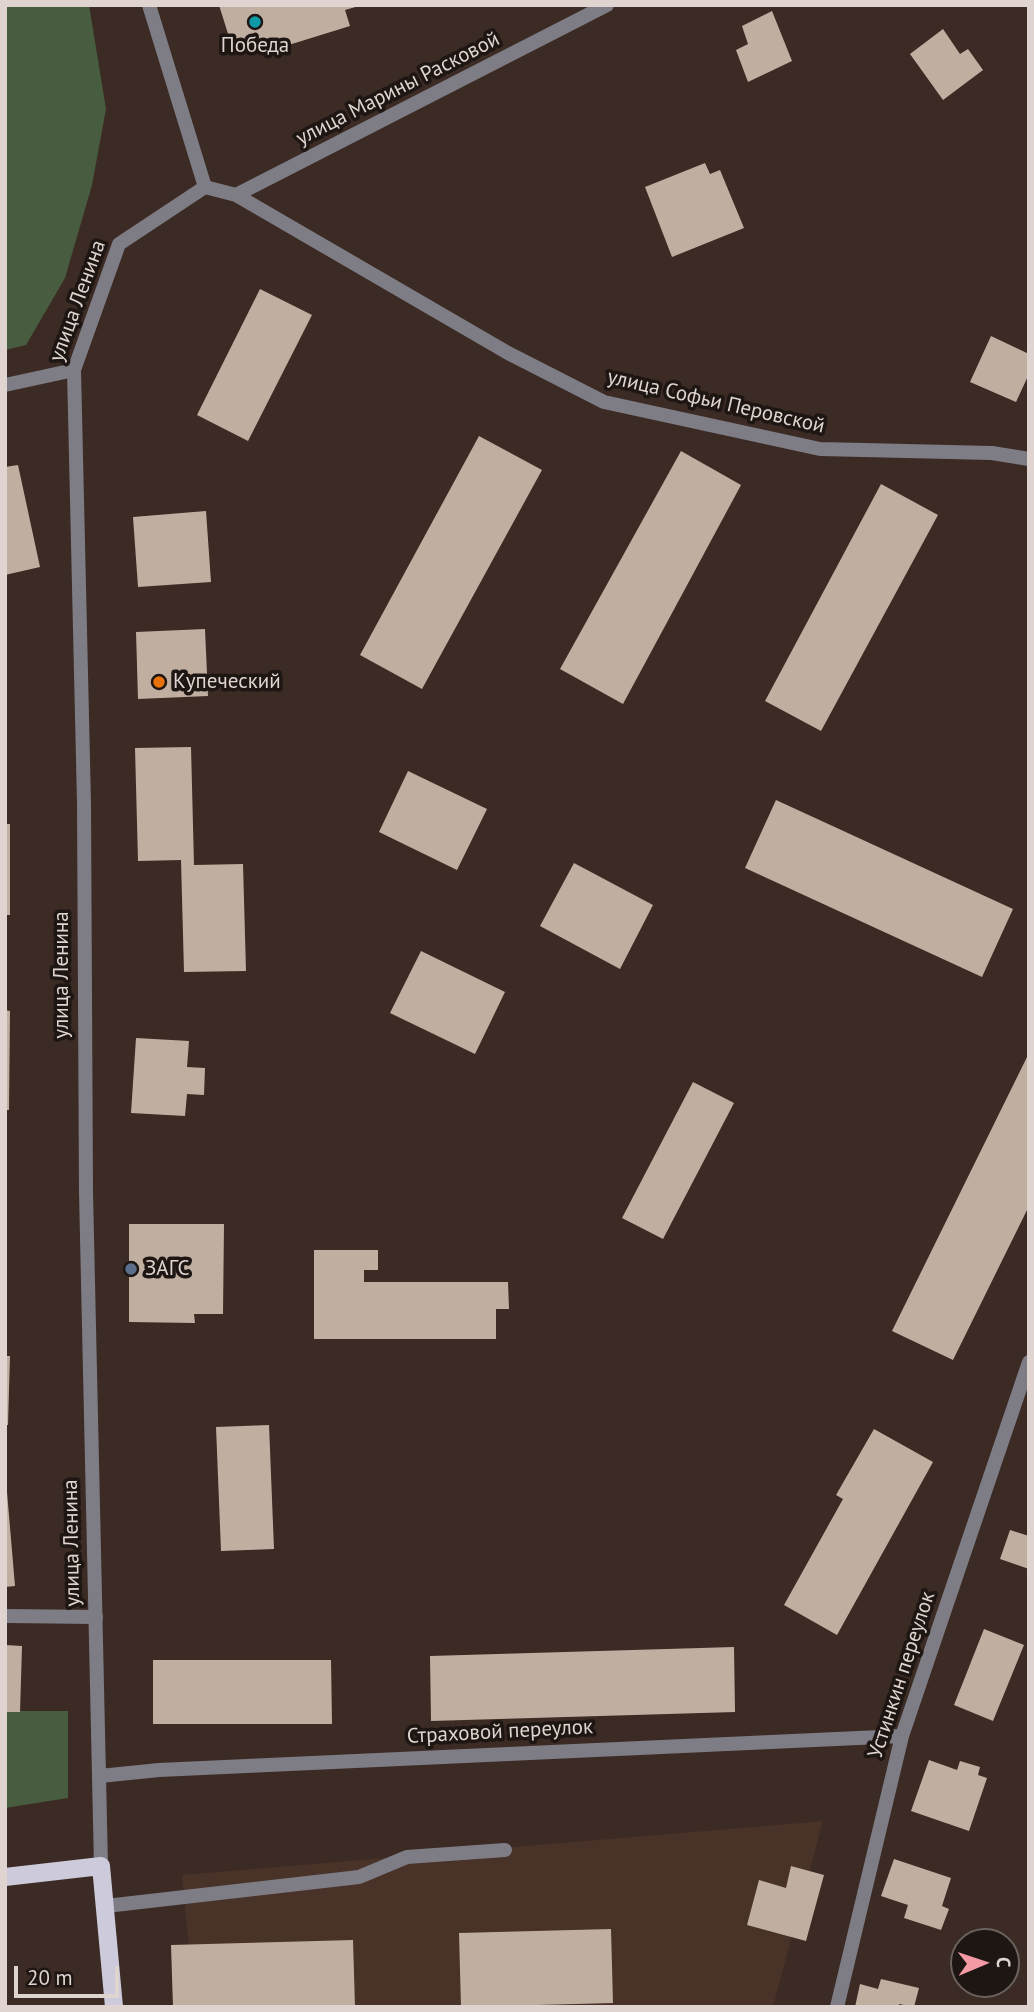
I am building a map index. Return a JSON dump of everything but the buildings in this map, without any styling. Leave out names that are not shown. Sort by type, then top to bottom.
[{"type":"main road","points":[[5,1877],[102,1866]]},
{"type":"main road","name":"улица Ленина","points":[[102,1866],[114,2007]]},
{"type":"street","points":[[149,5],[205,187],[236,195]]},
{"type":"street","name":"улица Марины Расковой","points":[[236,195],[607,5]]},
{"type":"street","name":"улица Ленина","points":[[102,1866],[86,1192],[84,803],[74,370],[119,244],[205,187]]},
{"type":"street","name":"улица Софьи Перовской","points":[[236,195],[508,354],[604,402],[820,449],[992,453],[1029,459]]},
{"type":"street","points":[[5,385],[74,370]]},
{"type":"street","name":"Устинкин переулок","points":[[837,2007],[902,1736],[1029,1362]]},
{"type":"street","points":[[5,1616],[96,1617]]},
{"type":"street","name":"Страховой переулок","points":[[100,1776],[173,1769],[902,1736]]},
{"type":"street","points":[[106,1906],[359,1877],[407,1857],[505,1850]]},
{"type":"shaded area","points":[[823,1821],[773,2007],[195,2007],[182,1875]]},
{"type":"green space","points":[[5,5],[89,5],[106,109],[92,185],[65,278],[26,345],[5,350]]},
{"type":"green space","points":[[5,1711],[68,1711],[68,1798],[5,1808]]},
{"type":"place","name":"Победа","points":[[255,22]]},
{"type":"place","name":"Купеческий","points":[[159,682]]},
{"type":"place","name":"ЗАГС","points":[[131,1269]]}]
